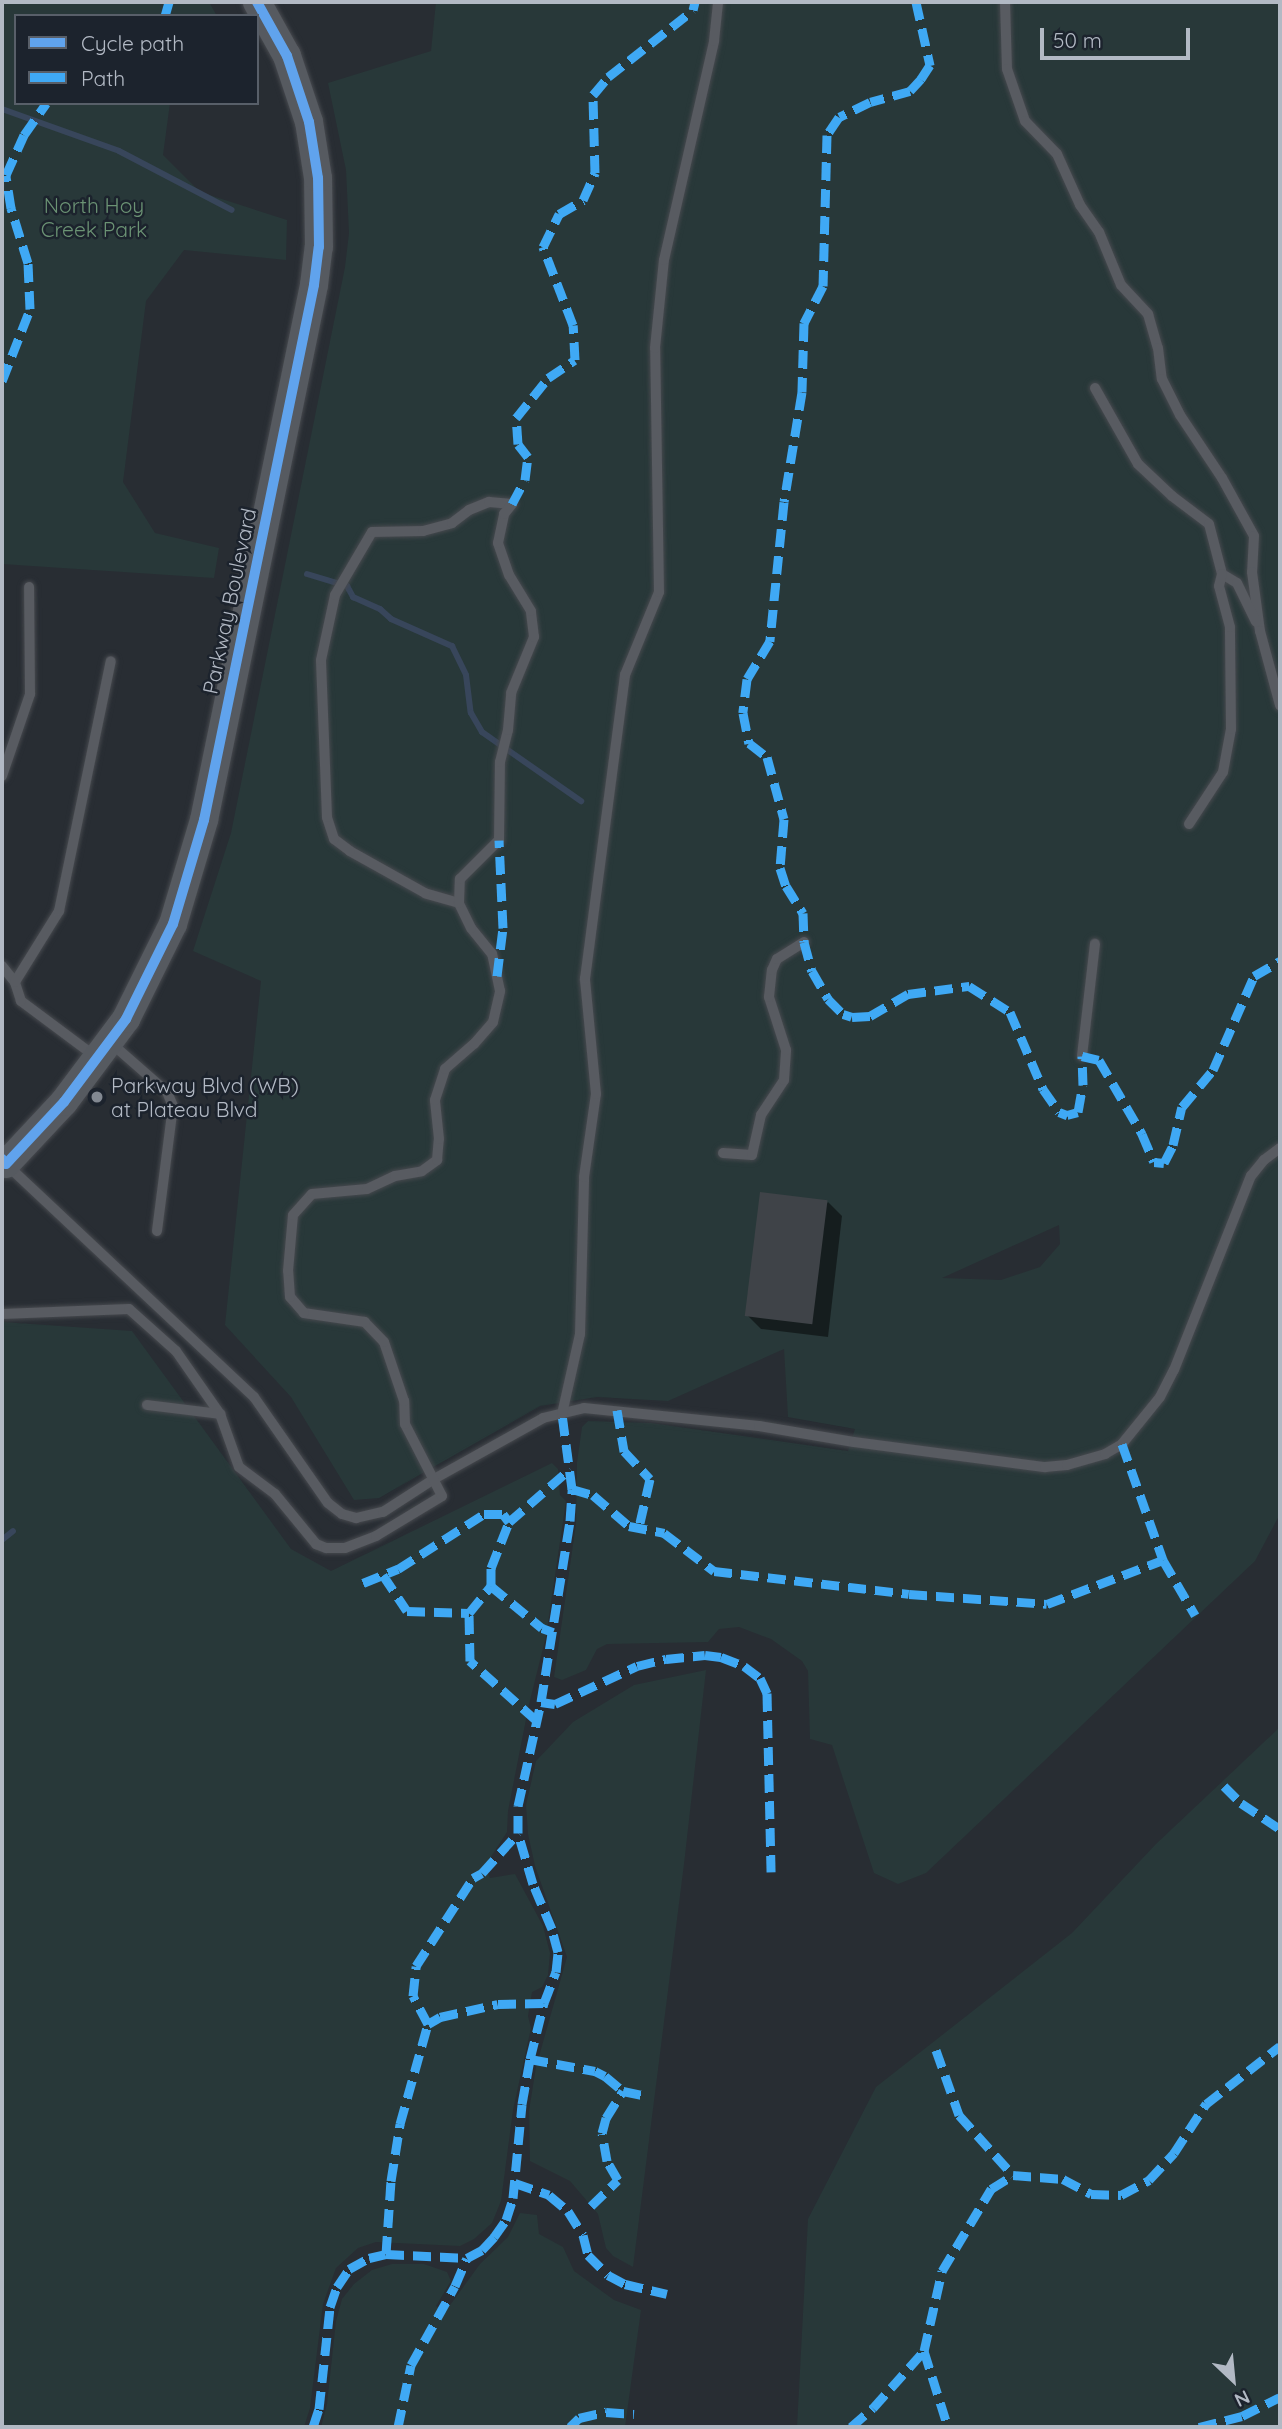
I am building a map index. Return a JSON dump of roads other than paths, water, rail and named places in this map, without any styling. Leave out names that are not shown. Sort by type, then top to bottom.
[{"type":"street","name":"Parkway Boulevard","points":[[4,1162],[105,1051],[140,994],[167,940],[196,854],[317,266],[319,186],[309,122],[287,56],[257,2]]},
{"type":"lane","points":[[562,1414],[580,1334],[584,1177],[596,1094],[585,979],[625,675],[659,592],[655,348],[664,260],[714,41],[718,2]]},
{"type":"lane","points":[[1005,2],[1007,69],[1025,121],[1057,154],[1080,205],[1099,232],[1121,285],[1148,314],[1158,348],[1162,379],[1180,415],[1222,478],[1254,536],[1252,572],[1260,631],[1280,705]]},
{"type":"lane","points":[[1095,388],[1139,464],[1172,496],[1209,524],[1222,574],[1219,586],[1230,626],[1231,729],[1223,772],[1189,824]]},
{"type":"lane","points":[[2,1314],[129,1309],[176,1351],[220,1414],[239,1466],[275,1494],[316,1544],[326,1549],[345,1548],[376,1536],[439,1499],[442,1493],[405,1424],[404,1401],[384,1342],[365,1322],[304,1313],[290,1297],[288,1271],[293,1215],[312,1194],[367,1189],[395,1176],[422,1171],[437,1160],[439,1139],[435,1100],[445,1069],[474,1044],[493,1022],[500,991],[492,954],[471,928],[459,903],[460,879],[499,840],[500,762],[508,730],[511,693],[534,637],[531,611],[509,575],[498,543],[503,514],[512,504],[489,502],[469,510],[452,523],[423,531],[372,532],[335,595],[321,660],[327,817],[334,839],[349,851],[425,893],[459,903]]},
{"type":"lane","points":[[1222,574],[1237,583],[1260,631]]},
{"type":"lane","points":[[2,776],[30,694],[29,587]]},
{"type":"lane","points":[[15,982],[59,911],[111,662]]},
{"type":"lane","points":[[723,1153],[752,1154],[761,1115],[784,1080],[786,1050],[769,997],[772,971],[777,960],[804,942]]},
{"type":"lane","points":[[1082,1056],[1096,944]]},
{"type":"lane","points":[[2,966],[15,982],[21,1001],[167,1092],[173,1106],[157,1231]]},
{"type":"lane","points":[[4,1162],[254,1397],[328,1503],[356,1518],[383,1512],[434,1479],[543,1418],[584,1408],[672,1415],[1045,1467],[1087,1461],[1122,1444],[1160,1397],[1174,1370],[1251,1176],[1264,1160],[1280,1148]]},
{"type":"lane","points":[[147,1405],[220,1414]]},
{"type":"waterway","points":[[2,109],[119,151],[232,210]]},
{"type":"waterway","points":[[307,574],[347,586],[353,597],[380,609],[391,619],[452,646],[466,675],[471,713],[482,732],[581,801]]},
{"type":"waterway","points":[[2,1540],[13,1531]]},
{"type":"place","name":"Parkway Blvd (WB) at Plateau Blvd","points":[[97,1097]]},
{"type":"park label","name":"North Hoy Creek Park","points":[[94,217]]}]
